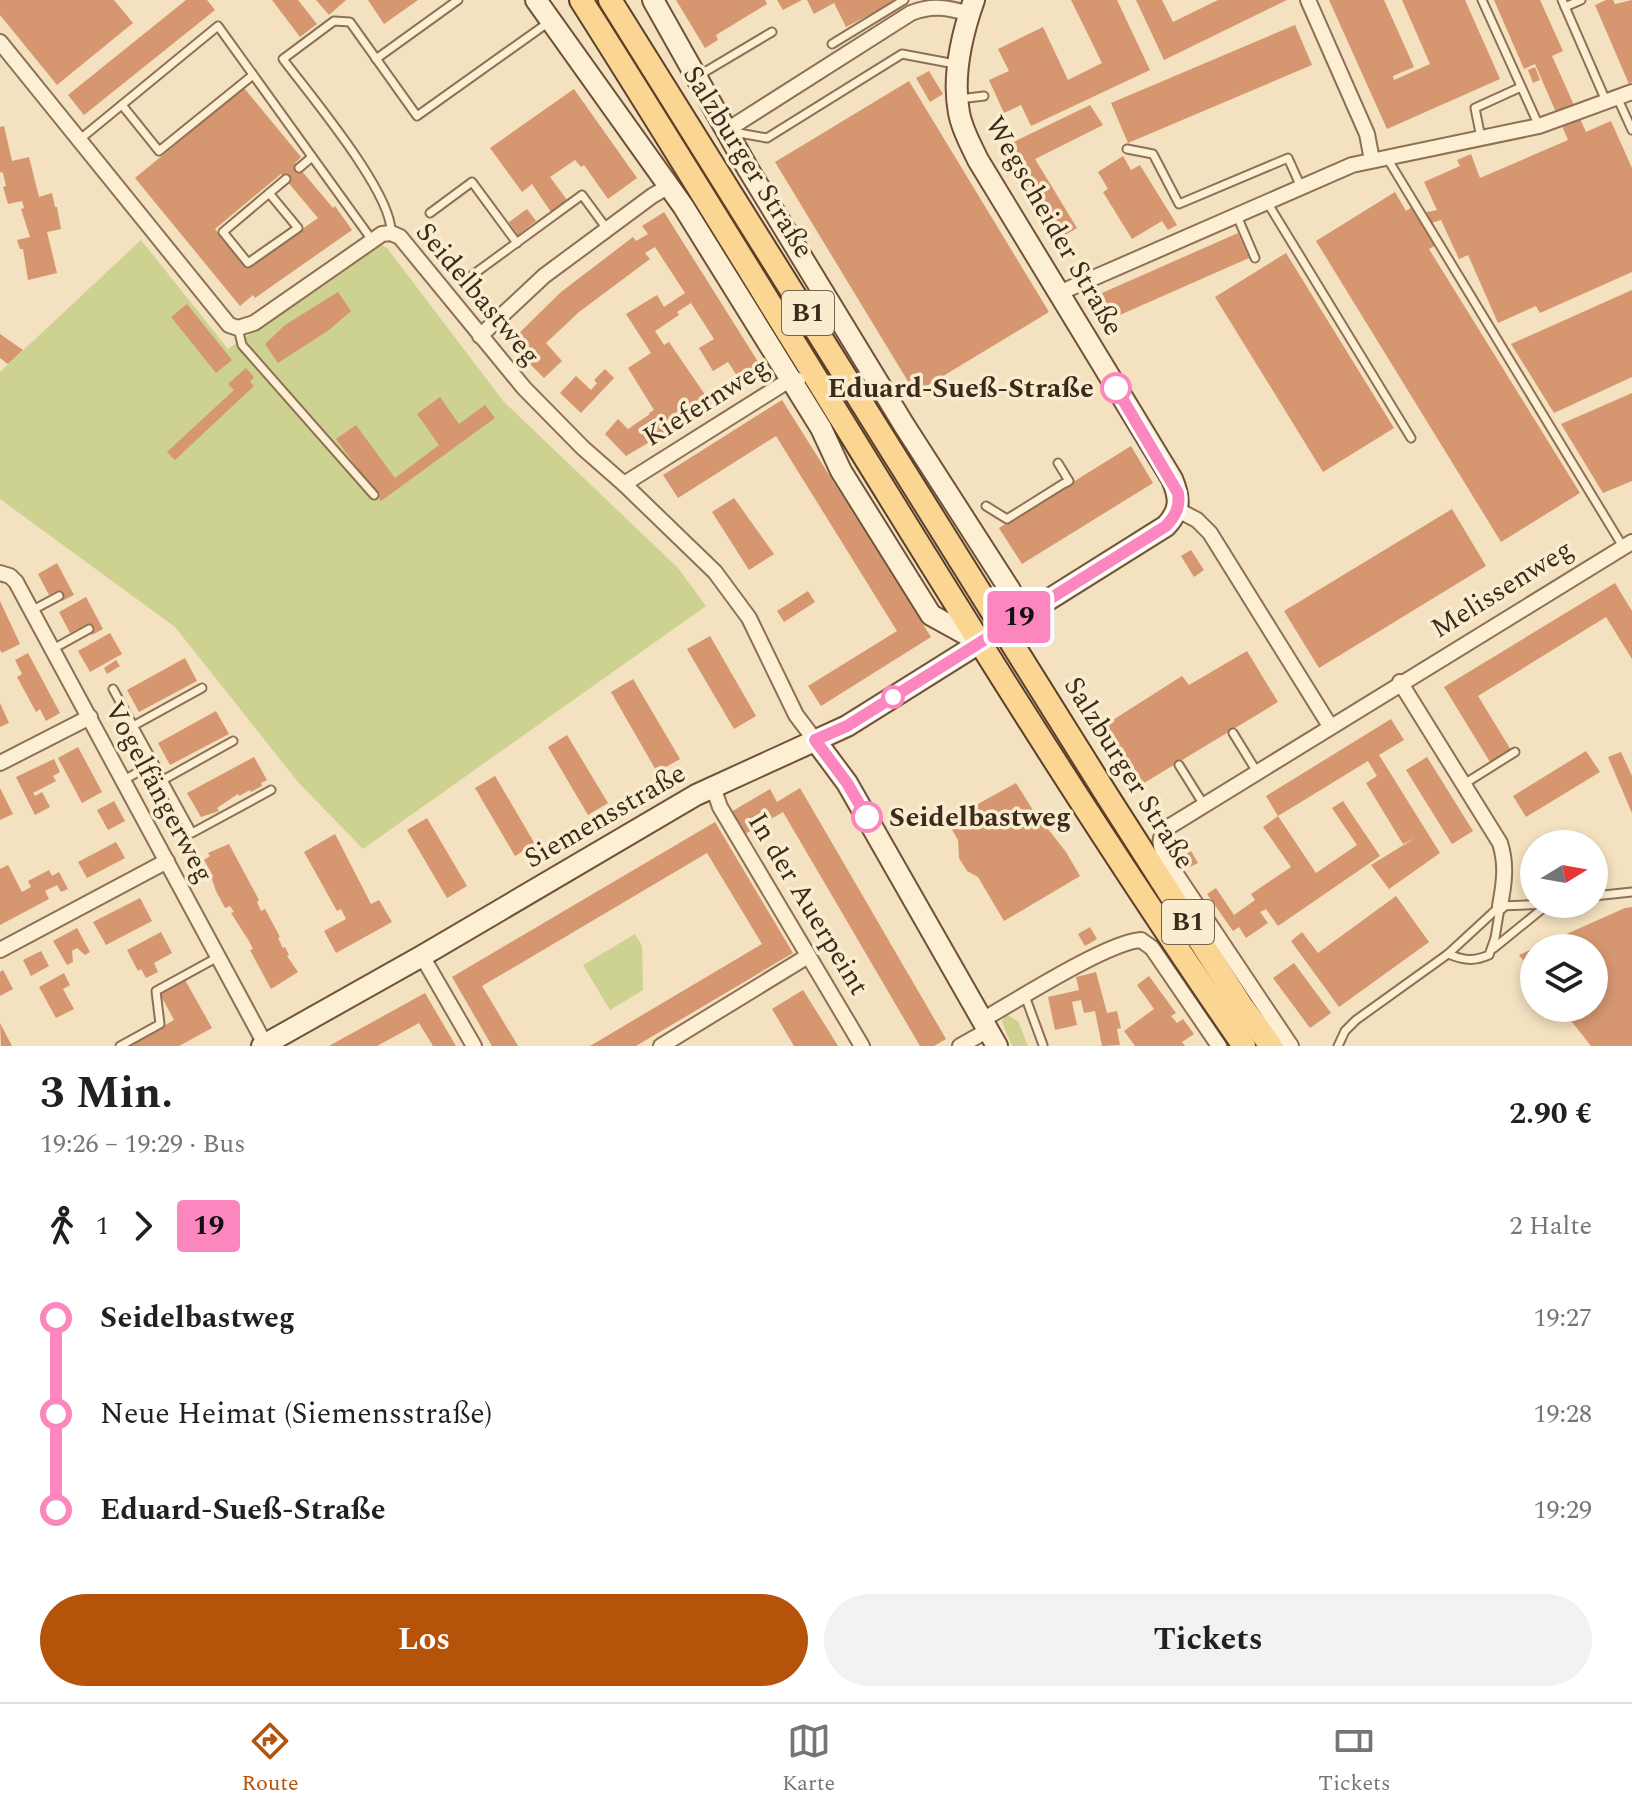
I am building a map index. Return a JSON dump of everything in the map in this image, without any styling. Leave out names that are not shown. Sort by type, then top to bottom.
[{"type":"main road","name":"Salzburger Straße","points":[[581,0],[819,381],[938,579],[1244,1046]]},
{"type":"main road","name":"Salzburger Straße","points":[[610,0],[1003,628],[1225,979],[1271,1046]]},
{"type":"street","name":"Salzburger Straße","points":[[536,0],[669,186],[821,428],[841,471],[931,615],[980,642]]},
{"type":"street","points":[[653,0],[904,425],[1010,590],[1003,628]]},
{"type":"street","points":[[1308,0],[1380,159]]},
{"type":"street","points":[[727,130],[911,13],[929,4],[971,7]]},
{"type":"street","name":"Wegscheider Straße","points":[[971,7],[959,65],[957,99],[964,132],[1172,479],[1178,493],[1178,510]]},
{"type":"street","points":[[0,42],[219,316],[238,328]]},
{"type":"street","points":[[1059,293],[1352,165],[1539,126],[1632,92]]},
{"type":"street","points":[[480,336],[544,276],[669,186]]},
{"type":"street","name":"Seidelbastweg","points":[[238,328],[254,323],[372,240],[391,233],[407,244],[480,336],[555,420],[695,551],[732,593],[749,618],[796,715],[815,740]]},
{"type":"street","name":"Kiefernweg","points":[[624,484],[791,379],[819,381]]},
{"type":"street","points":[[980,642],[1166,526],[1178,510],[1197,520],[1210,533],[1330,726]]},
{"type":"street","name":"Melissenweg","points":[[1291,1046],[1166,859],[1159,839],[1167,828],[1627,544]]},
{"type":"street","name":"Vogelfängerweg","points":[[0,573],[16,582],[263,1045]]},
{"type":"street","name":"Siemensstraße","points":[[263,1045],[713,787],[847,726],[980,642]]},
{"type":"street","points":[[1400,682],[1500,843],[1505,858],[1500,906]]},
{"type":"street","points":[[0,763],[90,717]]},
{"type":"street","points":[[815,740],[847,783],[990,1031]]},
{"type":"street","name":"In der Auerpeint","points":[[713,787],[720,807],[862,1046]]},
{"type":"street","points":[[0,950],[167,861]]},
{"type":"street","points":[[960,1046],[990,1031],[1025,996],[1100,955],[1141,940],[1152,948],[1219,1046]]},
{"type":"street","points":[[422,956],[474,1046]]},
{"type":"street","points":[[661,1046],[808,956]]},
{"type":"lane","points":[[376,59],[458,0]]},
{"type":"lane","points":[[832,44],[904,0]]},
{"type":"lane","points":[[1482,0],[1539,126]]},
{"type":"lane","points":[[1581,0],[1564,4],[1612,99],[1632,130]]},
{"type":"lane","points":[[391,233],[391,221],[370,179],[283,59],[334,21],[350,22],[417,116],[551,20]]},
{"type":"lane","points":[[79,140],[218,26],[372,240]]},
{"type":"lane","points":[[696,77],[772,32]]},
{"type":"lane","points":[[727,130],[767,138],[902,54],[959,65]]},
{"type":"lane","points":[[122,105],[159,151],[253,75]]},
{"type":"lane","points":[[1481,138],[1475,108],[1521,87]]},
{"type":"lane","points":[[957,99],[984,96]]},
{"type":"lane","points":[[1127,149],[1153,154],[1179,204],[1288,158],[1301,187]]},
{"type":"lane","points":[[299,168],[312,157]]},
{"type":"lane","points":[[1380,159],[1439,244],[1627,544]]},
{"type":"lane","points":[[269,193],[298,228],[248,263],[223,232],[269,193],[286,179]]},
{"type":"lane","points":[[430,213],[472,182],[517,243]]},
{"type":"lane","points":[[467,279],[582,195],[607,229]]},
{"type":"lane","points":[[1267,202],[1411,438]]},
{"type":"lane","points":[[1237,215],[1255,258]]},
{"type":"lane","points":[[238,328],[242,345],[374,495]]},
{"type":"lane","points":[[986,506],[1007,519],[1069,481],[1058,463]]},
{"type":"lane","points":[[31,611],[59,596]]},
{"type":"lane","points":[[53,649],[89,629]]},
{"type":"lane","points":[[133,726],[202,688]]},
{"type":"lane","points":[[113,689],[192,833],[271,790]]},
{"type":"lane","points":[[1233,733],[1257,772]]},
{"type":"lane","points":[[163,780],[233,741]]},
{"type":"lane","points":[[1464,784],[1515,752]]},
{"type":"lane","points":[[124,780],[154,763]]},
{"type":"lane","points":[[1179,765],[1204,805]]},
{"type":"lane","points":[[1608,895],[1632,892]]},
{"type":"lane","points":[[1338,1046],[1345,1031],[1356,1020],[1448,954],[1500,906],[1520,905]]},
{"type":"lane","points":[[1489,955],[1500,906]]},
{"type":"lane","points":[[1448,954],[1462,960],[1480,959],[1489,955],[1530,918]]},
{"type":"lane","points":[[120,1046],[160,1024],[156,991],[218,957]]},
{"type":"lane","points":[[1025,996],[1043,1045]]},
{"type":"green space","points":[[141,240],[228,349],[379,244],[387,248],[504,402],[678,568],[706,606],[363,849],[298,782],[175,627],[0,499],[0,372]]},
{"type":"green space","points":[[635,934],[642,946],[643,990],[610,1010],[583,965]]},
{"type":"green space","points":[[1005,1014],[1018,1021],[1028,1046],[1012,1046],[1002,1022]]},
{"type":"building","points":[[0,0],[114,0],[133,23],[57,85],[0,15]]},
{"type":"building","points":[[186,0],[207,0],[215,10],[84,115],[68,95]]},
{"type":"building","points":[[272,0],[298,0],[317,24],[300,37]]},
{"type":"building","points":[[316,0],[346,0],[329,15]]},
{"type":"building","points":[[368,0],[418,0],[384,24]]},
{"type":"building","points":[[676,0],[765,0],[767,4],[716,35],[718,40],[705,48]]},
{"type":"building","points":[[777,0],[802,0],[783,10]]},
{"type":"building","points":[[807,0],[898,0],[846,27],[834,3],[814,14]]},
{"type":"building","points":[[1071,0],[1117,0],[1150,70],[1031,126],[1021,105],[1004,113],[989,80],[1009,71],[998,49],[1043,27],[1068,80],[1102,63]]},
{"type":"building","points":[[1136,0],[1162,0],[1173,22],[1218,0],[1287,0],[1164,60]]},
{"type":"building","points":[[1329,0],[1384,0],[1414,67],[1393,76],[1394,80],[1430,64],[1402,0],[1465,0],[1500,79],[1387,129]]},
{"type":"building","points":[[1494,0],[1540,0],[1563,51],[1552,56],[1586,132],[1611,121],[1632,168],[1632,272],[1540,313],[1536,306],[1498,323],[1468,255],[1459,259],[1441,220],[1429,224],[1440,243],[1429,249],[1580,493],[1501,542],[1316,241],[1395,192],[1406,211],[1417,204],[1422,213],[1437,210],[1424,182],[1460,166],[1457,160],[1471,154],[1480,178],[1568,140],[1535,64],[1524,69]]},
{"type":"building","points":[[1613,0],[1615,4],[1632,0],[1632,82],[1629,84],[1595,5]]},
{"type":"building","points":[[1295,25],[1312,65],[1128,143],[1111,103]]},
{"type":"building","points":[[1535,67],[1540,80],[1533,83],[1528,70]]},
{"type":"building","points":[[929,71],[943,94],[930,102],[916,78]]},
{"type":"building","points":[[909,81],[1049,312],[915,393],[775,162]]},
{"type":"building","points":[[244,88],[301,157],[295,163],[333,208],[335,206],[352,230],[240,306],[135,178]],"holes":[[[281,174],[318,218],[247,268],[215,229]]]},
{"type":"building","points":[[574,89],[637,178],[608,199],[584,165],[581,167],[575,160],[550,177],[567,200],[551,212],[532,184],[522,192],[490,148]]},
{"type":"building","points":[[1090,105],[1103,125],[1035,159],[1077,228],[1055,241],[999,149]]},
{"type":"building","points":[[4,126],[12,161],[29,157],[39,197],[52,193],[61,229],[47,232],[57,273],[28,280],[23,249],[20,249],[17,240],[30,237],[21,209],[24,208],[22,201],[8,204],[3,173],[0,172],[0,127]]},
{"type":"building","points":[[1123,156],[1131,170],[1140,165],[1177,225],[1168,230],[1162,221],[1132,239],[1103,192],[1108,189],[1098,172]]},
{"type":"building","points":[[527,209],[536,221],[518,235],[509,222]]},
{"type":"building","points":[[664,212],[762,368],[741,382],[728,362],[713,371],[699,348],[714,339],[691,303],[677,312],[679,315],[655,331],[664,345],[669,342],[712,405],[626,456],[605,434],[618,419],[628,429],[654,410],[628,368],[651,353],[626,314],[657,295],[664,307],[685,293],[655,247],[645,253],[650,259],[579,312],[546,343],[562,361],[544,378],[509,343],[561,292],[633,237],[636,241],[648,234],[642,226]]},
{"type":"building","points":[[1238,233],[1249,258],[1113,318],[1102,293]]},
{"type":"building","points":[[1286,253],[1394,428],[1323,472],[1215,297]]},
{"type":"building","points":[[1632,290],[1632,377],[1554,413],[1511,344]]},
{"type":"building","points":[[338,292],[351,311],[329,330],[278,363],[265,344],[285,325]]},
{"type":"building","points":[[187,304],[232,360],[216,373],[171,317]]},
{"type":"building","points":[[0,334],[23,350],[8,364],[0,358]]},
{"type":"building","points":[[246,368],[254,377],[250,382],[254,386],[175,460],[167,452],[234,390],[228,384]]},
{"type":"building","points":[[605,369],[614,378],[581,413],[560,393],[576,376],[591,390],[597,383],[594,380]]},
{"type":"building","points":[[1632,393],[1632,481],[1603,493],[1561,424]]},
{"type":"building","points":[[440,397],[459,424],[485,405],[495,418],[381,501],[336,439],[356,425],[395,478],[439,445],[417,414]]},
{"type":"building","points":[[782,400],[931,637],[821,706],[808,686],[897,631],[776,436],[678,498],[663,475]]},
{"type":"building","points":[[1131,446],[1153,483],[1022,564],[999,528]]},
{"type":"building","points":[[734,498],[774,554],[749,570],[712,512]]},
{"type":"building","points":[[1452,509],[1486,566],[1319,668],[1284,611]]},
{"type":"building","points":[[1191,550],[1204,570],[1194,577],[1181,556]]},
{"type":"building","points":[[57,563],[74,595],[62,601],[57,591],[49,595],[38,574]]},
{"type":"building","points":[[1615,583],[1632,611],[1632,659],[1606,617],[1478,696],[1511,750],[1490,762],[1444,687]]},
{"type":"building","points":[[808,591],[815,602],[784,622],[777,611]]},
{"type":"building","points":[[86,597],[103,629],[92,635],[87,624],[70,633],[59,612]]},
{"type":"building","points":[[0,601],[20,644],[2,653],[0,650]]},
{"type":"building","points":[[110,633],[122,654],[90,672],[78,651]]},
{"type":"building","points":[[710,636],[756,716],[734,729],[687,649]]},
{"type":"building","points":[[1247,651],[1278,702],[1144,783],[1105,725],[1182,676],[1189,685]]},
{"type":"building","points":[[28,653],[60,713],[46,721],[40,709],[36,712],[17,677],[22,674],[15,660]]},
{"type":"building","points":[[185,658],[197,681],[139,712],[127,690]]},
{"type":"building","points":[[116,660],[120,666],[107,674],[104,668]]},
{"type":"building","points":[[633,679],[680,759],[657,772],[611,692]]},
{"type":"building","points":[[0,703],[9,723],[0,727]]},
{"type":"building","points":[[216,711],[229,734],[170,765],[158,743]]},
{"type":"building","points":[[1391,719],[1404,740],[1379,755],[1440,853],[1389,889],[1371,865],[1415,838],[1403,844],[1366,783],[1377,776],[1368,761],[1278,816],[1266,796]]},
{"type":"building","points":[[567,735],[608,803],[588,815],[548,747]]},
{"type":"building","points":[[78,747],[102,792],[82,803],[58,758]]},
{"type":"building","points":[[1586,751],[1600,772],[1526,817],[1513,796]]},
{"type":"building","points":[[1621,752],[1632,776],[1632,813],[1608,757]]},
{"type":"building","points":[[254,757],[267,780],[261,783],[262,786],[238,794],[217,808],[219,811],[201,817],[187,793]]},
{"type":"building","points":[[1427,757],[1473,831],[1452,844],[1406,770]]},
{"type":"building","points":[[54,759],[60,772],[53,776],[56,781],[33,793],[35,796],[42,792],[50,807],[35,815],[16,777]]},
{"type":"building","points":[[495,776],[535,844],[515,856],[475,788]]},
{"type":"building","points":[[1016,783],[1080,876],[1004,921],[978,877],[967,871],[959,858],[958,840],[947,821]]},
{"type":"building","points":[[0,788],[13,814],[0,820]]},
{"type":"building","points":[[800,788],[946,1039],[934,1046],[920,1046],[783,812],[745,834],[731,812],[770,789],[777,802]]},
{"type":"building","points":[[114,801],[125,821],[108,830],[97,810]]},
{"type":"building","points":[[1343,801],[1380,856],[1278,926],[1266,909],[1260,912],[1268,923],[1246,938],[1239,927],[1233,931],[1207,894],[1216,888],[1234,915],[1255,900],[1251,894],[1291,867],[1263,827],[1278,816],[1316,873],[1357,845],[1332,808]]},
{"type":"building","points":[[427,818],[467,886],[447,898],[407,830]]},
{"type":"building","points":[[715,822],[793,953],[636,1046],[590,1046],[762,944],[707,853],[482,986],[518,1046],[492,1046],[452,977]]},
{"type":"building","points":[[335,834],[371,904],[379,900],[392,922],[336,953],[324,931],[346,919],[341,909],[337,911],[304,852]]},
{"type":"building","points":[[116,842],[125,858],[87,878],[78,862]]},
{"type":"building","points":[[229,844],[259,900],[261,911],[265,909],[298,972],[271,989],[250,950],[253,949],[249,941],[231,913],[234,912],[230,906],[225,908],[216,891],[213,876],[204,860],[210,856],[208,853]]},
{"type":"building","points":[[1191,851],[1198,863],[1188,868],[1181,857]]},
{"type":"building","points":[[8,865],[22,892],[31,887],[28,881],[49,870],[52,876],[59,872],[68,889],[61,892],[57,885],[45,891],[49,899],[0,925],[0,869]]},
{"type":"building","points":[[1396,896],[1429,942],[1339,1007],[1291,941],[1302,932],[1318,953]]},
{"type":"building","points":[[140,898],[152,921],[106,945],[93,922]]},
{"type":"building","points":[[1632,907],[1632,1046],[1591,1046],[1572,1022],[1608,1022],[1608,934],[1566,934]]},
{"type":"building","points":[[1090,927],[1097,939],[1085,946],[1078,934]]},
{"type":"building","points":[[77,928],[90,952],[85,955],[77,948],[72,951],[73,962],[67,965],[53,941]]},
{"type":"building","points":[[161,932],[172,953],[154,963],[158,972],[146,978],[141,969],[138,971],[127,950]]},
{"type":"building","points":[[41,951],[49,966],[31,976],[23,960]]},
{"type":"building","points":[[1294,963],[1331,1013],[1310,1028],[1273,978]]},
{"type":"building","points":[[3,970],[13,989],[0,996],[0,972]]},
{"type":"building","points":[[1096,972],[1107,1013],[1117,1011],[1121,1028],[1117,1029],[1120,1045],[1102,1046],[1095,1011],[1084,1013],[1081,1000],[1072,1002],[1077,1025],[1055,1030],[1048,997],[1079,990],[1076,977]]},
{"type":"building","points":[[64,973],[70,985],[63,989],[74,1009],[56,1018],[39,987]]},
{"type":"building","points":[[1149,976],[1176,1013],[1171,1016],[1177,1023],[1183,1019],[1194,1034],[1182,1042],[1185,1046],[1135,1046],[1124,1031],[1154,1009],[1137,985]]},
{"type":"building","points":[[185,980],[212,1028],[179,1046],[128,1046],[174,1020],[160,994]]},
{"type":"building","points":[[803,990],[838,1046],[794,1046],[772,1009]]},
{"type":"building","points":[[425,993],[456,1046],[433,1046],[419,1023],[377,1046],[329,1046]]},
{"type":"building","points":[[0,1023],[12,1046],[1,1046]]},
{"type":"bus line","name":"19","points":[[867,817],[847,783],[815,740],[847,726],[930,675],[1166,526],[1175,517],[1179,501],[1172,479],[1116,388]]},
{"type":"place","name":"Eduard-Sueß-Straße","points":[[1116,388]]},
{"type":"place","name":"Seidelbastweg","points":[[867,817]]}]
